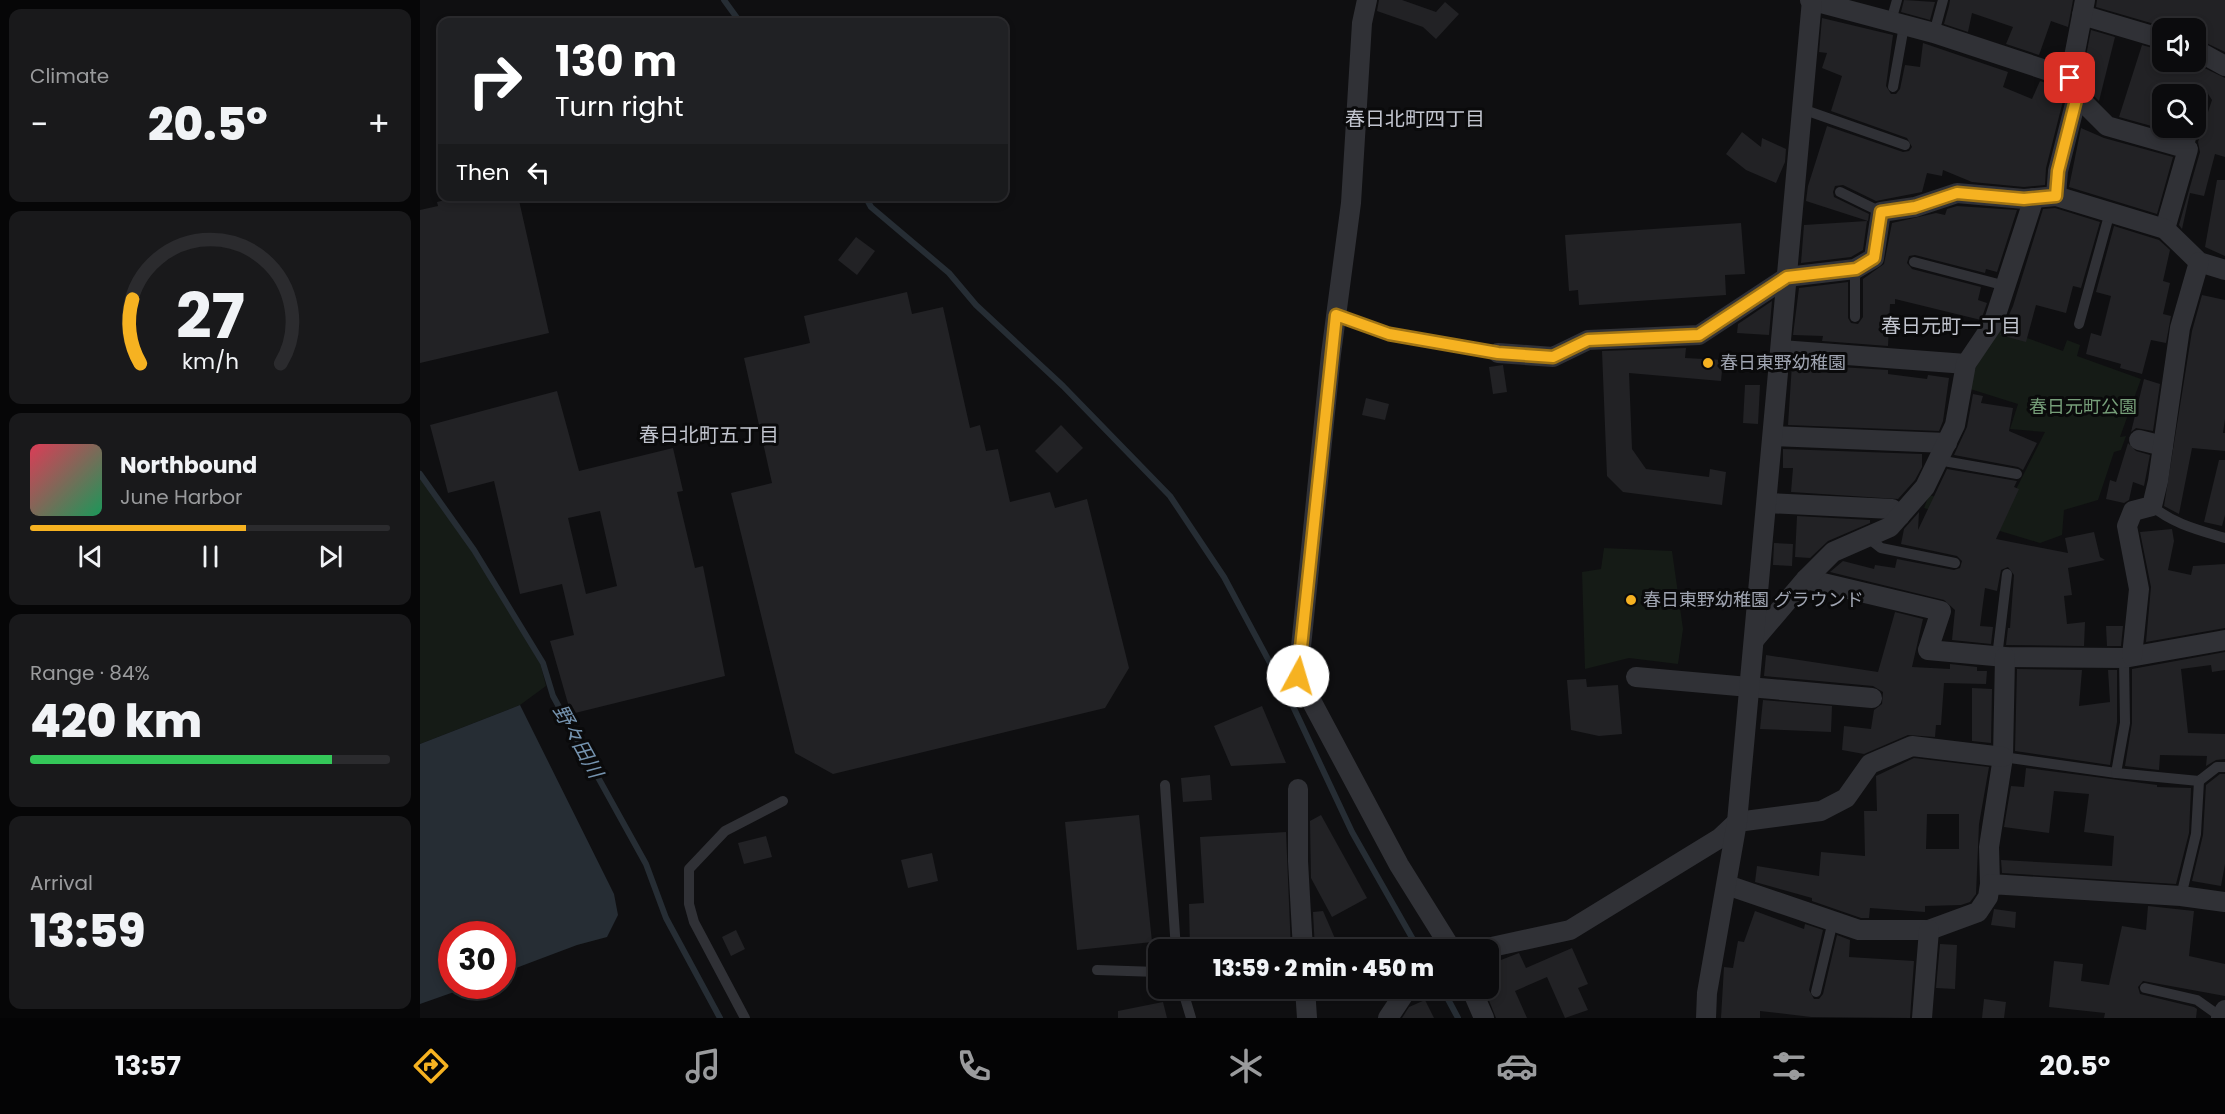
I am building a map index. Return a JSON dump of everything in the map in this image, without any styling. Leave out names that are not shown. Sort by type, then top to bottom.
[{"type":"street","points":[[1367,0],[1362,23],[1350,203],[1298,676],[1399,865],[1445,939]]},
{"type":"street","points":[[1706,1018],[1707,993],[1737,822],[1811,0],[1934,33],[2074,87],[2107,126],[2188,149],[2165,229]]},
{"type":"street","points":[[2056,196],[2058,171],[2074,87],[2084,7],[2152,35]]},
{"type":"street","points":[[2206,56],[2225,66]]},
{"type":"street","points":[[1498,353],[1553,357],[1588,340],[1699,335],[1787,277],[1856,269],[1874,258],[1881,212],[1915,207],[1957,193],[2034,198],[2056,196],[2165,229],[2199,262],[2225,270]]},
{"type":"street","points":[[1755,639],[1806,579],[1833,552],[1890,527],[1925,487],[1955,425],[1966,364],[1993,324],[2034,198]]},
{"type":"street","points":[[2128,657],[2139,589],[2127,526],[2133,511],[2152,506],[2180,328],[2199,262]]},
{"type":"street","points":[[1781,350],[1966,364]]},
{"type":"street","points":[[1773,436],[1942,452]]},
{"type":"street","points":[[2139,440],[2163,446]]},
{"type":"street","points":[[1767,503],[1892,510],[1900,516]]},
{"type":"street","points":[[1806,579],[1941,611],[1928,650],[2001,657],[2128,657],[2225,640]]},
{"type":"street","points":[[1727,885],[1859,930],[1929,930],[1978,912],[1988,897],[1989,847],[2003,757],[2001,657]]},
{"type":"street","points":[[1636,677],[1872,698]]},
{"type":"street","points":[[1499,945],[1570,930],[1720,837],[1737,822],[1821,811],[1846,798],[1870,764],[1912,746],[2003,757]]},
{"type":"street","points":[[1298,789],[1298,861],[1302,939]]},
{"type":"street","points":[[1990,884],[2018,883],[2181,896],[2225,902]]},
{"type":"street","points":[[1922,1018],[1929,930]]},
{"type":"street","points":[[1306,999],[1307,1018]]},
{"type":"street","points":[[1388,1018],[1401,999]]},
{"type":"street","points":[[1476,999],[1484,1018]]},
{"type":"lane","points":[[1893,87],[1897,0]]},
{"type":"lane","points":[[1934,33],[1943,0]]},
{"type":"lane","points":[[1802,109],[1905,145]]},
{"type":"lane","points":[[2188,149],[2191,138]]},
{"type":"lane","points":[[1840,192],[1881,212]]},
{"type":"lane","points":[[2079,324],[2110,212]]},
{"type":"lane","points":[[1914,262],[2006,286]]},
{"type":"lane","points":[[1854,316],[1856,269]]},
{"type":"lane","points":[[1336,315],[1389,334],[1498,353]]},
{"type":"lane","points":[[1942,452],[2017,474]]},
{"type":"lane","points":[[2152,506],[2163,515],[2186,527],[2225,538]]},
{"type":"lane","points":[[1867,537],[1881,548],[1955,563]]},
{"type":"lane","points":[[2001,657],[2007,574]]},
{"type":"lane","points":[[2116,773],[2125,723],[2128,657]]},
{"type":"lane","points":[[2003,757],[2116,773],[2199,781],[2217,767],[2225,767]]},
{"type":"lane","points":[[2181,896],[2196,834],[2199,781]]},
{"type":"lane","points":[[1165,785],[1175,939]]},
{"type":"lane","points":[[745,1018],[694,922],[689,904],[689,869],[725,831],[783,801]]},
{"type":"lane","points":[[1816,992],[1833,921]]},
{"type":"lane","points":[[1097,970],[1148,972]]},
{"type":"lane","points":[[2145,988],[2197,1000],[2222,1015]]},
{"type":"lane","points":[[1185,999],[1191,1018]]},
{"type":"green space","name":"春日元町公園","points":[[1997,327],[2063,351],[2067,340],[2080,345],[2077,356],[2141,379],[2120,437],[2126,436],[2121,450],[2114,452],[2098,500],[2064,510],[2062,535],[2040,543],[1924,508],[1929,495],[2003,515],[2045,432],[2010,429],[2018,404],[1967,388]]},
{"type":"green space","points":[[420,478],[457,527],[539,658],[546,686],[520,705],[420,744]]},
{"type":"green space","name":"春日東野幼稚園 グラウンド","points":[[1604,548],[1672,551],[1683,629],[1678,664],[1629,658],[1585,669],[1582,572],[1601,569]]},
{"type":"shaded area","points":[[520,705],[614,894],[618,915],[607,937],[577,945],[516,968],[516,921],[438,921],[438,998],[420,1004],[420,744]]},
{"type":"building","points":[[1379,0],[1402,0],[1436,12],[1445,2],[1459,14],[1436,39],[1423,27],[1377,11]]},
{"type":"building","points":[[1904,0],[1935,2],[1930,20],[1901,12]]},
{"type":"building","points":[[1950,0],[2073,0],[2068,27],[2051,21],[2039,55],[2006,44],[2013,27],[1972,13],[1968,32],[1944,24]]},
{"type":"building","points":[[2097,0],[2225,0],[2225,52],[2206,43],[2206,18],[2152,18],[2152,23],[2096,7]]},
{"type":"building","points":[[1822,18],[1893,35],[1886,86],[1891,94],[1896,94],[1900,89],[1905,65],[1920,67],[1923,43],[2008,72],[2003,87],[2032,99],[2040,81],[2061,88],[2064,97],[2046,168],[2045,185],[2024,187],[1972,182],[1943,170],[1942,176],[1927,173],[1922,192],[1876,201],[1843,185],[1835,186],[1834,197],[1869,214],[1868,221],[1806,201],[1808,186],[1827,126],[1903,152],[1909,151],[1912,147],[1907,138],[1831,111],[1842,76],[1822,68],[1827,53],[1819,52]]},
{"type":"building","points":[[2091,30],[2115,37],[2099,101],[2087,89],[2082,77]]},
{"type":"building","points":[[2142,45],[2152,48],[2152,72],[2206,72],[2206,69],[2225,78],[2225,157],[2215,154],[2204,196],[2190,193],[2182,229],[2179,225],[2200,152],[2198,142],[2199,138],[2206,138],[2206,118],[2212,100],[2206,91],[2206,84],[2152,84],[2152,126],[2119,117]]},
{"type":"building","points":[[2081,128],[2104,138],[2173,157],[2157,214],[2069,187]]},
{"type":"building","points":[[1742,132],[1761,147],[1762,138],[1786,149],[1785,162],[1776,183],[1746,170],[1726,154]]},
{"type":"building","points":[[2217,180],[2225,180],[2225,256],[2205,247]]},
{"type":"building","points":[[519,201],[549,333],[420,363],[420,210],[438,206],[437,202]]},
{"type":"building","points":[[1957,206],[2017,210],[1997,272],[1986,269],[1985,273],[1915,255],[1909,256],[1907,263],[1912,269],[1981,287],[1978,300],[1987,303],[1981,320],[1895,299],[1895,304],[1890,304],[1888,346],[1822,341],[1823,336],[1793,335],[1799,288],[1848,282],[1848,318],[1851,323],[1858,324],[1863,317],[1863,279],[1884,264],[1892,223],[1936,213],[1945,215],[1947,209]]},
{"type":"building","points":[[2055,208],[2100,222],[2081,288],[2073,286],[2066,313],[2036,305],[2026,342],[2000,335],[2013,306],[2043,209]]},
{"type":"building","points":[[1867,221],[1863,250],[1851,257],[1801,263],[1804,225]]},
{"type":"building","points":[[1741,223],[1745,274],[1725,275],[1726,295],[1579,305],[1578,290],[1569,291],[1565,235]]},
{"type":"building","points":[[2114,226],[2159,240],[2170,250],[2163,281],[2170,283],[2163,314],[2171,316],[2166,343],[2151,340],[2142,374],[2120,368],[2121,364],[2086,354],[2091,333],[2101,336],[2111,296],[2096,292]]},
{"type":"building","points":[[856,237],[875,251],[857,275],[838,260]]},
{"type":"building","points":[[907,292],[912,314],[943,307],[970,428],[980,425],[986,451],[998,449],[1010,502],[1050,492],[1055,508],[1087,499],[1129,668],[1105,708],[833,774],[795,753],[731,493],[772,483],[744,358],[810,343],[804,316]]},
{"type":"building","points":[[2202,295],[2225,300],[2223,433],[2225,433],[2225,451],[2192,448],[2179,514],[2164,506],[2192,331]]},
{"type":"building","points":[[1772,301],[1769,335],[1737,333],[1738,324]]},
{"type":"building","points":[[1686,348],[1685,358],[1723,360],[1721,381],[1629,373],[1632,449],[1646,469],[1709,477],[1710,469],[1726,472],[1722,505],[1623,492],[1607,476],[1602,351]]},
{"type":"building","points":[[1792,364],[1888,370],[1888,374],[1927,379],[1928,375],[1949,378],[1943,421],[1939,431],[1788,425]]},
{"type":"building","points":[[1503,365],[1507,392],[1493,394],[1489,367]]},
{"type":"building","points":[[2144,379],[2160,384],[2153,431],[2136,428],[2131,432]]},
{"type":"building","points":[[1745,385],[1760,385],[1758,424],[1743,423]]},
{"type":"building","points":[[557,391],[579,471],[673,448],[683,491],[677,492],[695,568],[703,566],[725,676],[571,714],[550,641],[574,635],[562,584],[520,594],[494,481],[448,493],[430,425]],"holes":[[[600,511],[617,586],[586,594],[568,518]]]},
{"type":"building","points":[[1973,394],[1983,396],[1981,403],[2013,408],[2009,431],[2037,443],[2023,470],[2018,467],[1954,455],[1967,427]]},
{"type":"building","points":[[1366,398],[1389,404],[1385,420],[1362,415]]},
{"type":"building","points":[[1061,425],[1083,448],[1057,473],[1035,451]]},
{"type":"building","points":[[2128,443],[2136,451],[2150,455],[2144,486],[2133,482],[2129,500],[2124,503],[2106,499],[2110,480],[2116,482]]},
{"type":"building","points":[[1783,449],[1922,454],[1922,467],[1915,480],[1898,499],[1791,492],[1793,468],[1783,468]]},
{"type":"building","points":[[2219,460],[2225,460],[2225,515],[2222,526],[2204,522]]},
{"type":"building","points":[[1947,469],[2017,481],[2014,487],[2019,489],[1996,539],[2068,553],[2065,538],[2094,532],[2100,557],[2105,560],[2068,568],[2072,595],[2064,596],[2067,624],[2085,622],[2084,646],[2006,645],[2008,628],[2010,628],[2014,575],[2008,567],[2001,570],[1997,591],[1985,588],[1980,626],[1993,627],[1991,644],[1952,640],[1955,610],[1944,600],[1830,572],[1843,561],[1874,569],[1875,565],[1895,568],[1897,559],[1954,570],[1960,568],[1962,561],[1957,556],[1901,544],[1904,529],[1919,512],[1918,530]]},
{"type":"building","points":[[1797,516],[1870,520],[1870,523],[1828,541],[1810,558],[1795,557]]},
{"type":"building","points":[[2172,529],[2174,541],[2168,570],[2191,575],[2193,566],[2225,564],[2225,628],[2146,642],[2151,587],[2140,532]]},
{"type":"building","points":[[1774,543],[1793,544],[1792,566],[1773,565]]},
{"type":"building","points":[[1895,612],[1923,619],[1912,667],[1950,669],[1950,664],[1977,667],[1977,671],[1987,671],[1986,684],[1944,683],[1941,725],[1936,725],[1935,737],[1908,735],[1864,754],[1842,750],[1844,726],[1871,729],[1874,710],[1882,704],[1883,692],[1873,686],[1764,676],[1766,655],[1878,672]]},
{"type":"building","points":[[2106,626],[2123,626],[2121,646],[2107,646]]},
{"type":"building","points":[[2225,652],[2225,670],[2212,672],[2211,665],[2181,669],[2188,733],[2225,734],[2225,759],[2216,760],[2206,766],[2207,756],[2160,755],[2159,770],[2125,766],[2132,723],[2132,669]]},
{"type":"building","points":[[2017,669],[2082,670],[2079,706],[2110,702],[2108,670],[2117,670],[2117,722],[2110,765],[2015,751]]},
{"type":"building","points":[[1586,679],[1587,687],[1618,685],[1622,734],[1599,736],[1571,730],[1567,680]]},
{"type":"building","points":[[1972,688],[1992,689],[1991,743],[1972,741]]},
{"type":"building","points":[[1763,700],[1832,706],[1831,732],[1760,729]]},
{"type":"building","points":[[1262,706],[1286,763],[1231,766],[1214,726]]},
{"type":"building","points":[[1914,758],[1989,767],[1979,824],[1976,894],[1970,902],[1961,905],[1925,906],[1925,912],[1870,908],[1869,918],[1861,918],[1812,901],[1812,898],[1755,882],[1757,866],[1819,876],[1821,852],[1865,856],[1864,811],[1877,811],[1876,776]],"holes":[[[1927,814],[1959,814],[1959,849],[1926,849]]]},
{"type":"building","points":[[2026,768],[2157,785],[2157,787],[2191,788],[2189,833],[2176,884],[2002,873],[2001,860],[2112,866],[2114,836],[2084,832],[2089,794],[2054,791],[2049,833],[2004,827],[2011,786],[2024,787]]},
{"type":"building","points":[[2220,774],[2225,774],[2225,864],[2221,886],[2192,881],[2203,835],[2206,785]]},
{"type":"building","points":[[1210,775],[1212,800],[1183,802],[1181,778]]},
{"type":"building","points":[[1139,815],[1152,939],[1148,939],[1148,942],[1077,950],[1065,822]]},
{"type":"building","points":[[1321,815],[1367,898],[1332,917],[1311,878],[1310,821]]},
{"type":"building","points":[[1286,832],[1291,939],[1190,939],[1189,904],[1204,903],[1200,837]]},
{"type":"building","points":[[766,836],[772,857],[744,864],[738,843]]},
{"type":"building","points":[[932,853],[938,881],[908,888],[901,860]]},
{"type":"building","points":[[2148,906],[2194,911],[2189,956],[2225,964],[2225,996],[2143,981],[2138,987],[2140,994],[2194,1007],[2197,1009],[2196,1018],[2104,1018],[2105,1013],[2049,1007],[2054,961],[2083,964],[2081,981],[2109,985],[2122,926],[2146,930]]},
{"type":"building","points":[[1994,909],[2016,912],[2015,928],[1991,925]]},
{"type":"building","points":[[1323,911],[1335,939],[1314,939],[1313,912]]},
{"type":"building","points":[[1755,911],[1804,929],[1805,924],[1823,930],[1809,990],[1814,999],[1819,999],[1823,994],[1837,935],[1850,940],[1849,957],[1914,961],[1910,1018],[1811,1017],[1760,1011],[1760,1018],[1721,1018],[1724,967],[1733,968],[1738,941],[1744,942]]},
{"type":"building","points":[[736,930],[745,949],[731,956],[722,937]]},
{"type":"building","points":[[1940,944],[1957,945],[1955,989],[1936,988]]},
{"type":"building","points":[[1572,948],[1588,984],[1578,988],[1588,1010],[1565,1018],[1547,977],[1515,991],[1527,1018],[1496,1018],[1488,999],[1499,999],[1499,961],[1519,953],[1526,968]]},
{"type":"building","points":[[1984,999],[2006,1002],[2004,1018],[1982,1018]]},
{"type":"building","points":[[1425,1000],[1434,1018],[1402,1018],[1409,1007]]},
{"type":"building","points":[[1163,1002],[1167,1018],[1118,1018],[1118,1011]]},
{"type":"waterway","points":[[724,0],[737,18]]},
{"type":"waterway","points":[[868,201],[871,207],[949,273],[976,305],[1063,386],[1170,496],[1224,577],[1291,702],[1352,832],[1413,939]]},
{"type":"waterway","name":"野々田川","points":[[420,474],[474,550],[543,663],[553,696],[646,864],[666,918],[720,1018]]},
{"type":"waterway","points":[[1448,999],[1458,1018]]},
{"type":"place","name":"春日東野幼稚園","points":[[1708,363]]},
{"type":"place","name":"春日東野幼稚園 グラウンド","points":[[1631,600]]},
{"type":"district","name":"春日北町四丁目","points":[[1415,119]]},
{"type":"district","name":"春日元町一丁目","points":[[1951,326]]},
{"type":"district","name":"春日北町五丁目","points":[[709,435]]},
{"type":"route","points":[[1298,676],[1336,315],[1389,334],[1498,353],[1553,357],[1588,340],[1699,335],[1787,277],[1856,269],[1874,258],[1881,212],[1915,207],[1957,193],[2024,199],[2056,196],[2058,171],[2077,96],[2070,78]]}]
